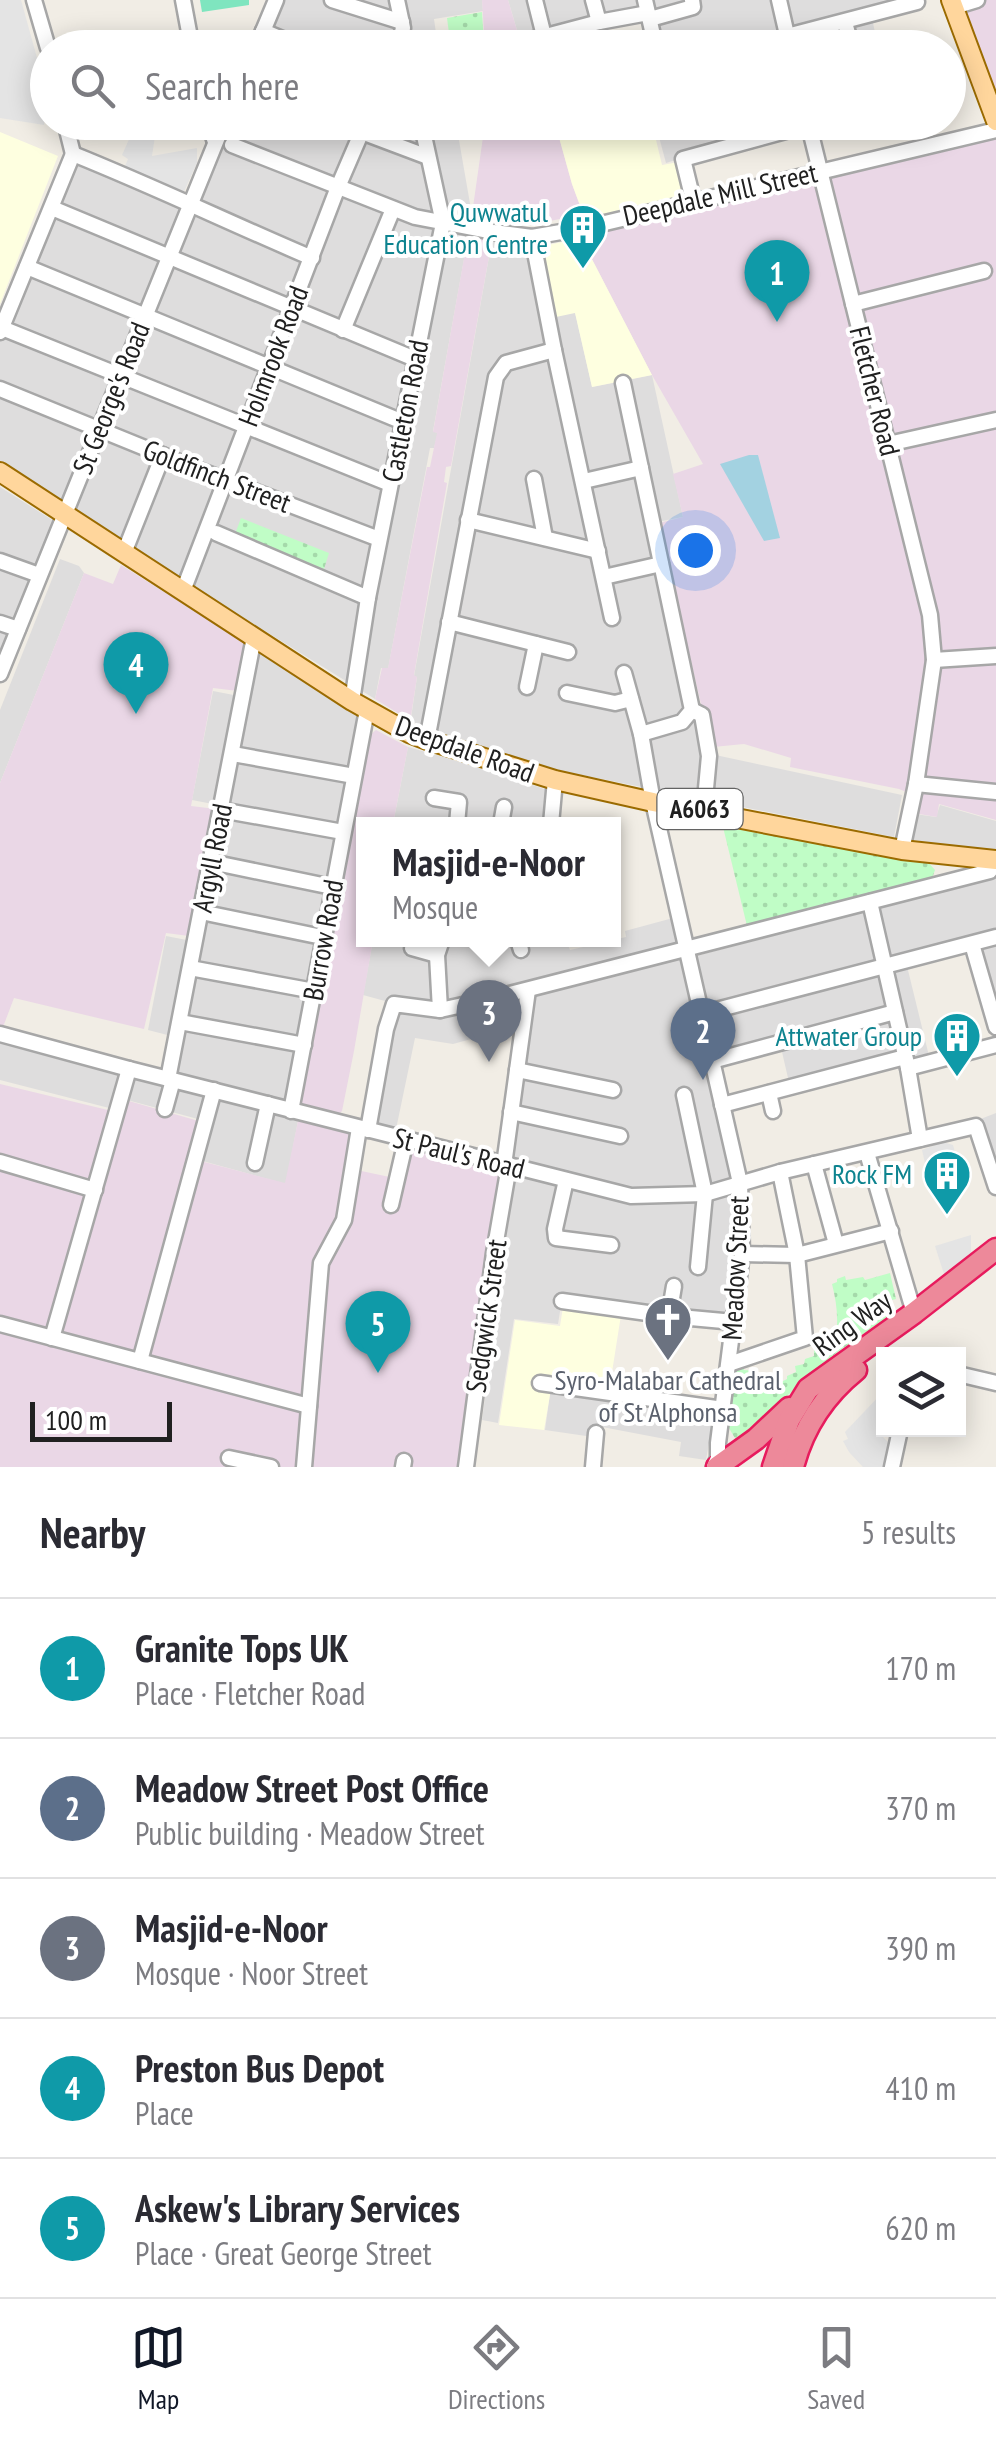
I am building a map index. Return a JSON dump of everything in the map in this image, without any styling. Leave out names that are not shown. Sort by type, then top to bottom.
[{"type":"highway","name":"Ring Way","points":[[772,1467],[788,1420],[808,1389],[996,1248]]},
{"type":"highway","name":"Ring Way","points":[[793,1467],[810,1424],[838,1384],[996,1266]]},
{"type":"highway","points":[[716,1467],[756,1440],[808,1389]]},
{"type":"main road","points":[[953,4],[965,30]]},
{"type":"main road","points":[[966,32],[990,85],[996,121]]},
{"type":"main road","name":"Deepdale Road","points":[[0,472],[364,708],[409,733],[555,780],[993,865]]},
{"type":"street","points":[[34,0],[43,30]]},
{"type":"street","points":[[183,0],[189,30]]},
{"type":"street","points":[[263,30],[276,0]]},
{"type":"street","points":[[332,0],[402,22]]},
{"type":"street","points":[[397,0],[404,30]]},
{"type":"street","points":[[535,0],[542,30]]},
{"type":"street","points":[[593,0],[599,22]]},
{"type":"street","points":[[778,0],[785,30]]},
{"type":"street","points":[[953,4],[978,0]]},
{"type":"street","points":[[827,30],[917,2]]},
{"type":"street","points":[[568,30],[697,4]]},
{"type":"street","points":[[846,26],[847,30]]},
{"type":"street","name":"Deepdale Mill Street","points":[[966,137],[996,130]]},
{"type":"street","points":[[70,140],[73,154],[1,330],[390,484]]},
{"type":"street","name":"Holmrook Road","points":[[182,590],[359,140]]},
{"type":"street","points":[[390,140],[428,158]]},
{"type":"street","name":"Castleton Road","points":[[364,708],[368,598],[442,223],[425,140]]},
{"type":"street","points":[[693,200],[683,159],[751,140]]},
{"type":"street","name":"Fletcher Road","points":[[814,140],[930,615],[934,660],[902,850]]},
{"type":"street","name":"Deepdale Mill Street","points":[[232,145],[415,217],[532,237],[952,140]]},
{"type":"street","name":"St George's Road","points":[[0,674],[216,142]]},
{"type":"street","points":[[73,154],[312,258]]},
{"type":"street","points":[[52,208],[415,359]]},
{"type":"street","points":[[343,330],[393,209]]},
{"type":"street","points":[[532,237],[612,618]]},
{"type":"street","points":[[27,268],[403,422]]},
{"type":"street","points":[[853,304],[984,272]]},
{"type":"street","points":[[427,740],[496,377],[506,363],[554,350]]},
{"type":"street","points":[[623,383],[692,710]]},
{"type":"street","name":"Goldfinch Street","points":[[0,389],[380,539]]},
{"type":"street","points":[[888,444],[996,420]]},
{"type":"street","points":[[124,553],[164,455]]},
{"type":"street","points":[[584,481],[640,468]]},
{"type":"street","points":[[534,480],[545,538]]},
{"type":"street","points":[[468,520],[598,551]]},
{"type":"street","points":[[216,534],[368,598]]},
{"type":"street","points":[[0,561],[40,575]]},
{"type":"street","points":[[604,578],[661,564]]},
{"type":"street","points":[[450,622],[568,652]]},
{"type":"street","points":[[0,623],[18,629]]},
{"type":"street","name":"Argyll Road","points":[[165,1109],[254,637]]},
{"type":"street","points":[[527,688],[536,644]]},
{"type":"street","points":[[934,660],[996,656]]},
{"type":"street","name":"Meadow Street","points":[[624,673],[641,734],[740,1183],[742,1254],[716,1467]]},
{"type":"street","points":[[567,693],[615,703],[631,699]]},
{"type":"street","name":"Burrow Road","points":[[296,1112],[322,938],[364,708]]},
{"type":"street","points":[[641,734],[682,722],[692,710]]},
{"type":"street","points":[[692,710],[702,714],[710,756],[704,810]]},
{"type":"street","points":[[232,754],[354,776]]},
{"type":"street","points":[[552,817],[555,780]]},
{"type":"street","points":[[916,784],[996,792]]},
{"type":"street","points":[[434,798],[459,802],[458,817]]},
{"type":"street","points":[[502,817],[504,807]]},
{"type":"street","points":[[221,810],[343,832]]},
{"type":"street","points":[[942,856],[942,884]]},
{"type":"street","points":[[211,862],[332,887]]},
{"type":"street","points":[[304,1467],[321,1263],[343,1224],[394,1004],[440,1010],[528,990],[942,884],[993,865]]},
{"type":"street","points":[[870,902],[907,1062],[920,1139]]},
{"type":"street","points":[[201,912],[322,938]]},
{"type":"street","points":[[701,1014],[881,952],[972,944],[996,938]]},
{"type":"street","points":[[972,944],[996,1027]]},
{"type":"street","points":[[412,948],[416,951],[439,947],[440,1010]]},
{"type":"street","points":[[190,968],[314,991]]},
{"type":"street","name":"Sedgwick Street","points":[[466,1467],[528,990]]},
{"type":"street","points":[[712,1061],[895,1012]]},
{"type":"street","points":[[180,1022],[304,1045]]},
{"type":"street","name":"St Paul's Road","points":[[0,1034],[631,1196],[705,1194],[780,1172],[976,1126],[996,1188]]},
{"type":"street","points":[[722,1105],[887,1062],[907,1062],[996,1044]]},
{"type":"street","points":[[52,1338],[129,1070]]},
{"type":"street","points":[[517,1070],[613,1090]]},
{"type":"street","points":[[140,1361],[214,1090]]},
{"type":"street","points":[[769,1093],[773,1111]]},
{"type":"street","points":[[684,1095],[705,1194],[698,1267]]},
{"type":"street","points":[[255,1163],[268,1104]]},
{"type":"street","points":[[512,1112],[620,1136]]},
{"type":"street","points":[[391,1206],[406,1140]]},
{"type":"street","points":[[867,1153],[914,1313]]},
{"type":"street","points":[[0,1162],[95,1190]]},
{"type":"street","points":[[814,1164],[836,1244]]},
{"type":"street","points":[[730,1364],[805,1338],[797,1255],[780,1172]]},
{"type":"street","points":[[566,1180],[556,1238],[611,1245]]},
{"type":"street","points":[[742,1254],[797,1255],[892,1231]]},
{"type":"street","points":[[669,1316],[674,1286]]},
{"type":"street","points":[[562,1301],[734,1322]]},
{"type":"street","points":[[0,1324],[309,1406]]},
{"type":"street","points":[[966,1376],[996,1382]]},
{"type":"street","points":[[540,1383],[723,1408]]},
{"type":"street","points":[[593,1467],[596,1433]]},
{"type":"street","points":[[892,1467],[898,1437]]},
{"type":"street","points":[[718,1443],[738,1453]]},
{"type":"street","points":[[229,1458],[270,1467]]},
{"type":"shaded area","points":[[0,0],[21,0],[30,32],[30,123],[0,118]]},
{"type":"shaded area","points":[[279,0],[482,0],[483,11],[434,19],[436,30],[267,30]]},
{"type":"shaded area","points":[[482,0],[508,0],[517,30],[484,30]]},
{"type":"shaded area","points":[[508,0],[771,0],[778,30],[648,30],[646,18],[592,30],[517,30]]},
{"type":"shaded area","points":[[785,0],[907,0],[792,28]]},
{"type":"shaded area","points":[[996,0],[996,96],[961,8]]},
{"type":"shaded area","points":[[872,18],[874,30],[850,30],[848,24]]},
{"type":"shaded area","points":[[0,132],[58,156],[0,304]]},
{"type":"shaded area","points":[[996,136],[996,820],[939,804],[937,817],[919,814],[921,798],[899,789],[790,767],[791,758],[744,744],[713,747],[659,523],[683,517],[673,474],[703,464],[581,238],[592,236],[590,232]]},
{"type":"shaded area","points":[[129,140],[154,140],[152,156],[197,148],[197,163],[183,194],[123,171],[128,159],[122,155]]},
{"type":"shaded area","points":[[223,140],[459,140],[472,215],[433,431],[438,433],[434,448],[430,448],[388,669],[381,668],[375,699],[74,513]]},
{"type":"shaded area","points":[[483,140],[560,140],[585,219],[571,222],[569,217],[531,225],[496,217],[494,225],[471,221]]},
{"type":"shaded area","points":[[560,140],[656,140],[662,165],[679,162],[687,194],[585,219]]},
{"type":"shaded area","points":[[660,140],[738,140],[666,163]]},
{"type":"shaded area","points":[[76,159],[184,207],[65,501],[0,461],[0,338]]},
{"type":"shaded area","points":[[468,236],[492,240],[451,466],[446,467],[447,483],[414,675],[417,677],[411,716],[375,699],[382,668],[388,668],[437,433],[433,432]]},
{"type":"shaded area","points":[[581,238],[652,375],[592,387],[575,313],[556,317],[543,255],[548,245]]},
{"type":"shaded area","points":[[492,240],[523,245],[556,316],[575,312],[592,387],[652,375],[683,517],[657,522],[706,753],[902,795],[894,837],[526,764],[410,725],[417,677],[414,676]]},
{"type":"shaded area","points":[[0,487],[57,523],[0,664]]},
{"type":"shaded area","points":[[60,559],[79,566],[84,573],[0,783],[0,710]]},
{"type":"shaded area","points":[[121,565],[247,644],[238,691],[213,688],[191,806],[216,809],[189,936],[166,933],[144,1029],[14,998],[3,1027],[0,783],[84,573],[113,584]]},
{"type":"shaded area","points":[[254,648],[363,716],[286,1104],[172,1076],[179,1038],[148,1030],[166,936],[197,942],[223,806],[192,800],[213,691],[244,697]]},
{"type":"shaded area","points":[[376,730],[408,747],[394,817],[356,817],[356,947],[372,947],[340,1113],[299,1103],[369,736]]},
{"type":"shaded area","points":[[408,747],[547,790],[543,817],[394,817]]},
{"type":"shaded area","points":[[940,805],[996,821],[996,851],[913,840],[915,814],[936,817]]},
{"type":"shaded area","points":[[996,870],[996,1052],[966,941],[905,958],[930,1060],[791,1091],[779,1039],[715,1057],[692,957],[858,914]]},
{"type":"shaded area","points":[[673,918],[739,1182],[713,1188],[684,1185],[640,1190],[508,1164],[523,1033],[493,1033],[453,1044],[415,1038],[395,1134],[363,1126],[385,1001],[363,995],[372,947],[621,947],[625,931]]},
{"type":"shaded area","points":[[0,1039],[298,1121],[286,1184],[199,1160],[209,1122],[116,1097],[113,1109],[0,1080]]},
{"type":"shaded area","points":[[0,1084],[112,1111],[122,1099],[202,1122],[193,1159],[285,1183],[298,1121],[357,1136],[352,1169],[399,1179],[408,1150],[500,1168],[457,1467],[308,1467],[311,1404],[0,1321]]},
{"type":"shaded area","points":[[996,1113],[996,1193],[978,1120]]},
{"type":"shaded area","points":[[943,1142],[953,1145],[956,1156],[948,1168],[950,1179],[930,1185],[922,1150]]},
{"type":"shaded area","points":[[526,1174],[620,1198],[738,1187],[735,1283],[727,1319],[562,1299],[558,1324],[514,1319],[498,1423],[482,1420],[514,1179]]},
{"type":"shaded area","points":[[971,1235],[971,1253],[944,1274],[935,1246]]},
{"type":"shaded area","points":[[563,1307],[621,1315],[610,1385],[553,1377],[544,1430],[499,1425],[515,1320],[560,1326]]},
{"type":"shaded area","points":[[0,1331],[300,1412],[296,1467],[0,1467]]},
{"type":"shaded area","points":[[551,1387],[714,1416],[706,1460],[679,1456],[681,1442],[597,1426],[593,1437],[545,1430]]},
{"type":"shaded area","points":[[876,1399],[876,1437],[888,1442],[883,1467],[863,1467],[843,1441],[848,1439],[845,1432]]},
{"type":"green space","points":[[200,0],[249,0],[249,5],[202,12]]},
{"type":"green space","points":[[482,12],[483,30],[449,30],[447,18]]},
{"type":"green space","points":[[241,518],[329,553],[324,569],[235,534]]},
{"type":"green space","points":[[723,827],[927,861],[935,870],[931,881],[748,930]]},
{"type":"green space","points":[[890,1273],[896,1299],[885,1302],[892,1314],[836,1353],[736,1440],[726,1423],[733,1369],[743,1363],[744,1370],[755,1371],[763,1391],[787,1379],[796,1372],[795,1366],[814,1356],[814,1348],[835,1342],[837,1313],[832,1284],[845,1276],[846,1280],[865,1280]]},
{"type":"water","points":[[758,455],[780,538],[764,541],[720,464]]},
{"type":"place","name":"Quwwatul Education Centre","points":[[583,270]]},
{"type":"place","name":"Granite Tops UK","points":[[777,322]]},
{"type":"place","name":"Preston Bus Depot","points":[[136,714]]},
{"type":"place","name":"Masjid-e-Noor","points":[[489,1062]]},
{"type":"place","name":"Attwater Group","points":[[957,1078]]},
{"type":"place","name":"Meadow Street Post Office","points":[[703,1080]]},
{"type":"place","name":"Rock FM","points":[[947,1216]]},
{"type":"place","name":"Syro-Malabar Cathedral of St Alphonsa","points":[[668,1362]]},
{"type":"place","name":"Askew's Library Services","points":[[378,1373]]}]
